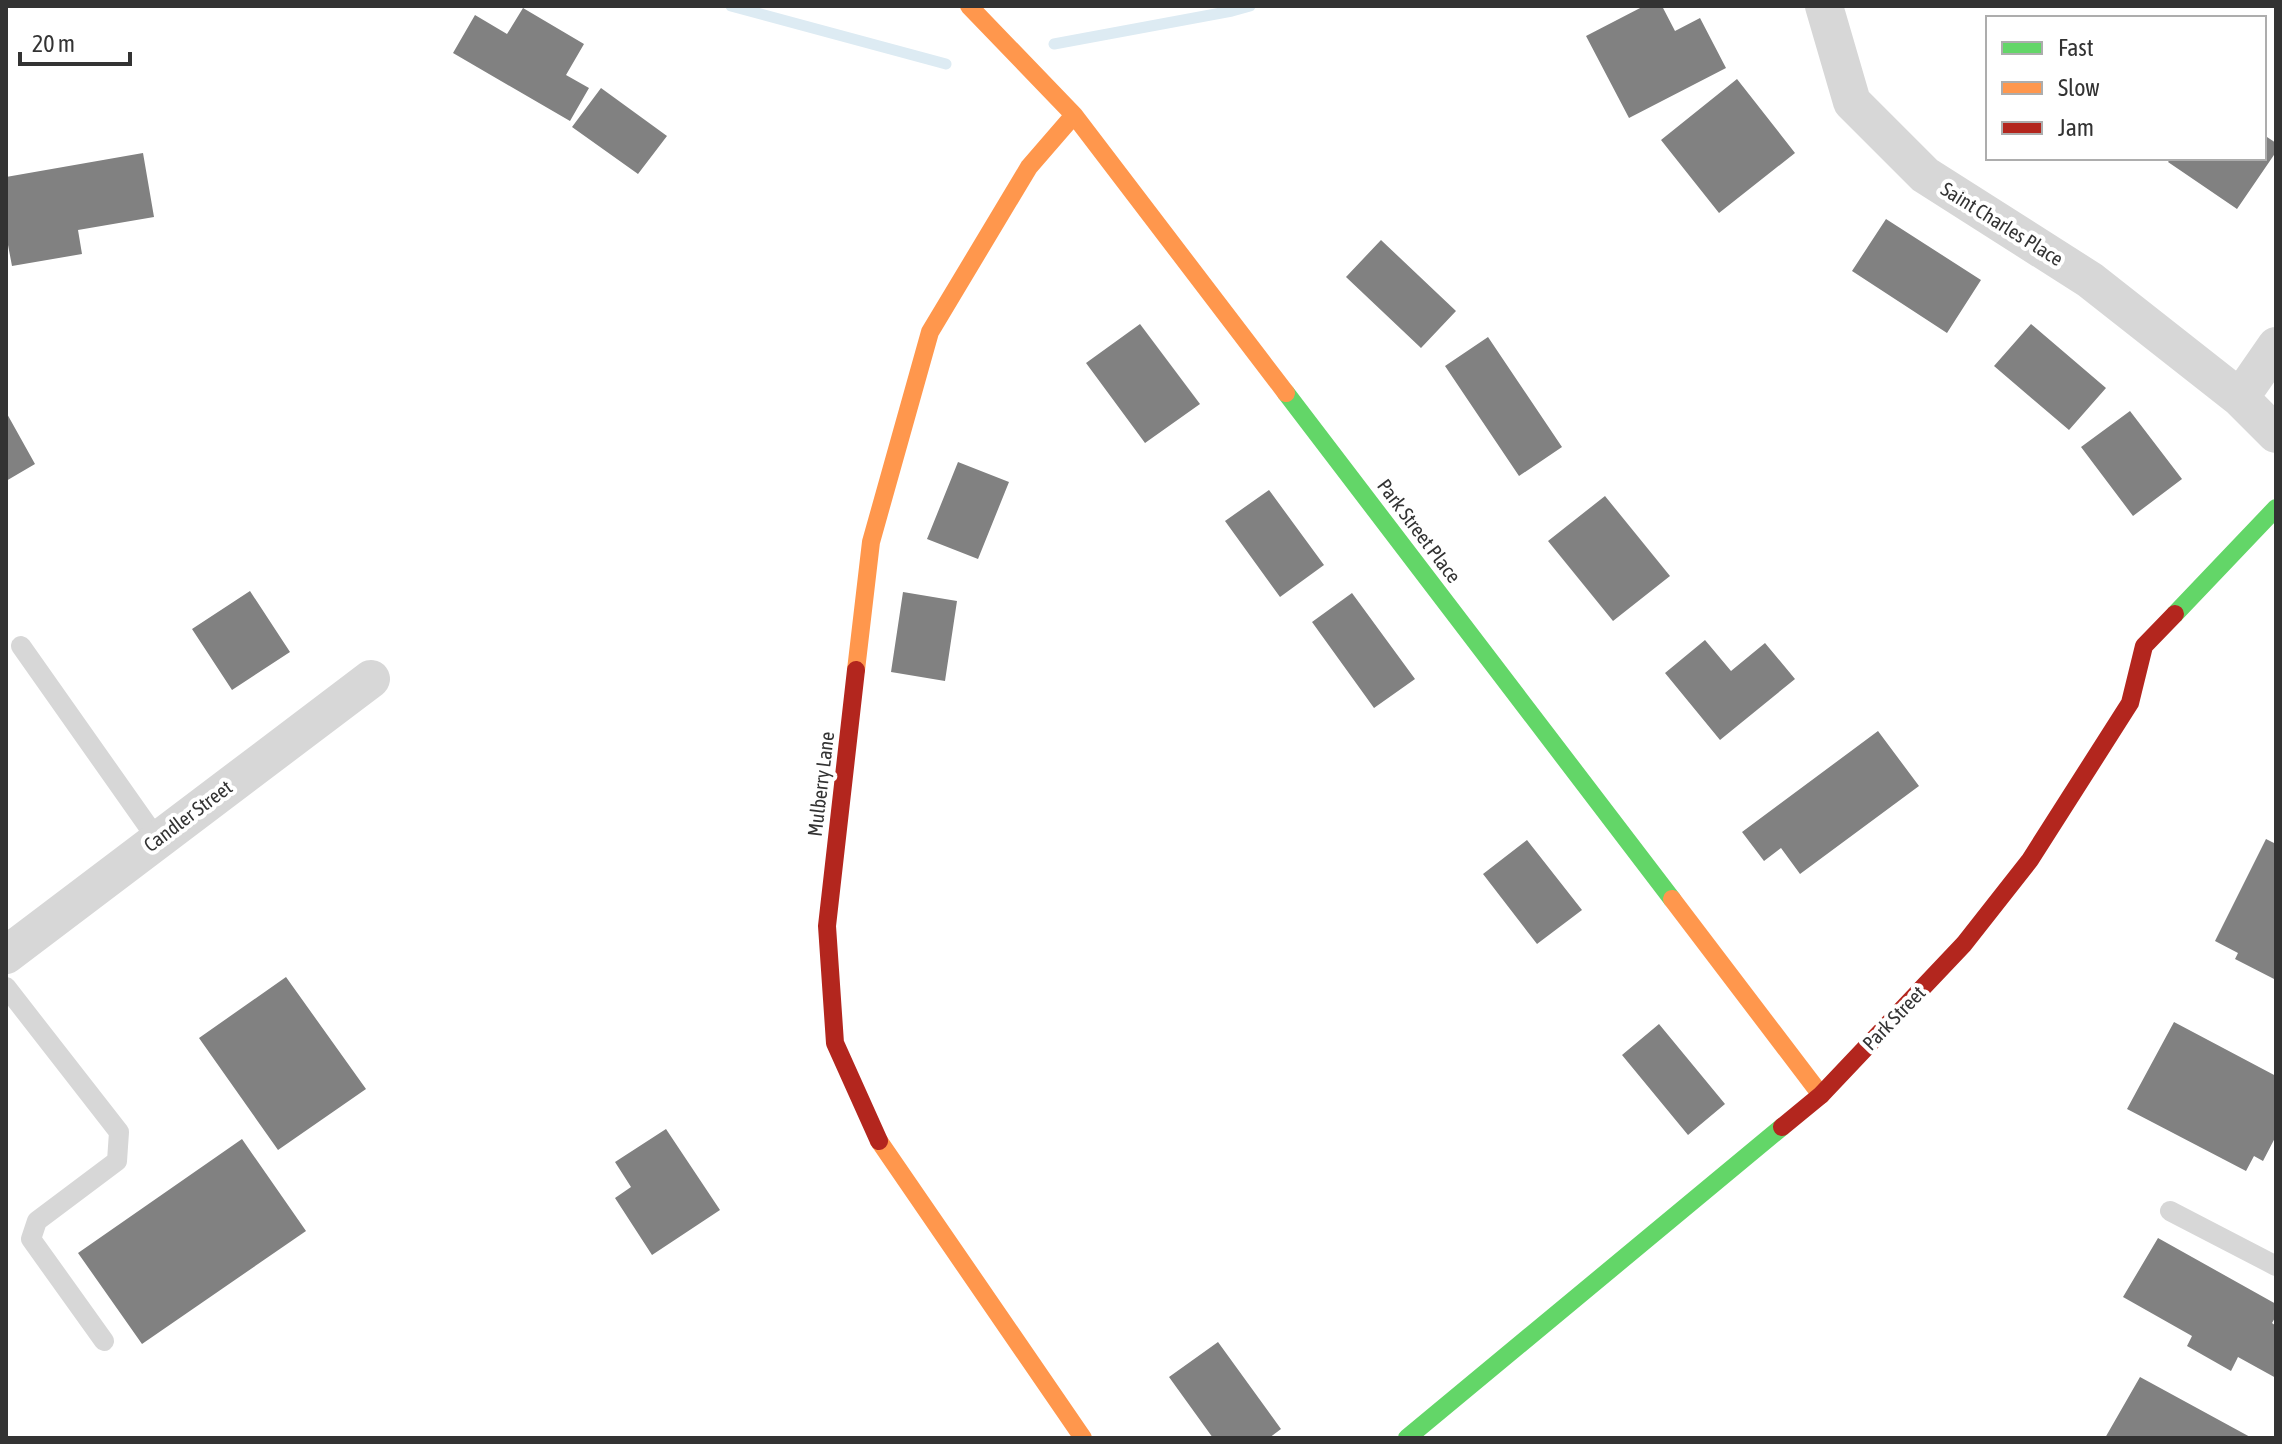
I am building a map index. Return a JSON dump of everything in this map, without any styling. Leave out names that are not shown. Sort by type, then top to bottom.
[{"type":"street","name":"Park Street Place","points":[[969,6],[1074,115],[1821,1095]]},
{"type":"street","name":"Saint Charles Place","points":[[1824,6],[1852,102],[1925,175],[2090,280],[2240,398]]},
{"type":"street","name":"Mulberry Lane","points":[[1074,115],[1029,167],[930,332],[871,542],[827,926],[835,1043],[881,1145],[1083,1438]]},
{"type":"street","points":[[2276,346],[2240,398],[2276,434]]},
{"type":"street","name":"Park Street","points":[[1407,1438],[1821,1095],[1964,944],[2030,860],[2130,703],[2144,646],[2276,508]]},
{"type":"street","name":"Candler Street","points":[[6,955],[371,679]]},
{"type":"lane","points":[[21,646],[157,839]]},
{"type":"lane","points":[[6,987],[119,1132],[117,1161],[37,1221],[31,1239],[104,1341]]},
{"type":"lane","points":[[2170,1211],[2276,1266]]},
{"type":"building","points":[[1644,6],[1662,6],[1675,31],[1700,18],[1726,68],[1629,118],[1586,36]]},
{"type":"building","points":[[523,8],[584,44],[566,75],[589,88],[570,121],[453,53],[475,15],[507,34]]},
{"type":"building","points":[[1737,79],[1795,153],[1719,213],[1661,140]]},
{"type":"building","points":[[601,88],[667,136],[638,174],[572,127]]},
{"type":"building","points":[[2266,136],[2276,143],[2276,152],[2237,209],[2168,162],[2266,160]]},
{"type":"building","points":[[143,153],[154,217],[78,230],[82,254],[12,266],[6,245],[6,177]]},
{"type":"building","points":[[1886,219],[1981,280],[1947,333],[1852,271]]},
{"type":"building","points":[[1381,240],[1456,311],[1421,348],[1346,277]]},
{"type":"building","points":[[1140,324],[1200,404],[1145,443],[1086,363]]},
{"type":"building","points":[[2031,324],[2106,388],[2069,430],[1994,366]]},
{"type":"building","points":[[1488,337],[1562,447],[1519,476],[1445,366]]},
{"type":"building","points":[[2130,411],[2182,479],[2133,516],[2081,447]]},
{"type":"building","points":[[6,412],[35,464],[6,481]]},
{"type":"building","points":[[958,462],[1009,482],[978,559],[927,539]]},
{"type":"building","points":[[1269,490],[1324,565],[1280,597],[1225,521]]},
{"type":"building","points":[[1605,496],[1670,576],[1613,621],[1548,541]]},
{"type":"building","points":[[250,591],[290,652],[232,690],[192,629]]},
{"type":"building","points":[[903,592],[957,601],[945,681],[891,672]]},
{"type":"building","points":[[1352,593],[1415,679],[1374,708],[1312,622]]},
{"type":"building","points":[[1705,640],[1731,671],[1765,643],[1795,679],[1720,740],[1665,673]]},
{"type":"building","points":[[1878,731],[1919,786],[1800,874],[1781,848],[1764,861],[1742,832]]},
{"type":"building","points":[[2266,839],[2276,844],[2276,980],[2235,959],[2238,953],[2215,941]]},
{"type":"building","points":[[1527,840],[1582,910],[1537,944],[1483,874]]},
{"type":"building","points":[[286,977],[366,1089],[278,1150],[199,1038]]},
{"type":"building","points":[[2174,1022],[2276,1076],[2276,1136],[2263,1161],[2254,1156],[2246,1171],[2127,1109]]},
{"type":"building","points":[[1659,1024],[1725,1104],[1688,1135],[1622,1055]]},
{"type":"building","points":[[666,1129],[720,1210],[652,1255],[615,1198],[631,1187],[615,1162]]},
{"type":"building","points":[[242,1139],[306,1231],[142,1344],[78,1253]]},
{"type":"building","points":[[2158,1238],[2276,1304],[2276,1316],[2272,1323],[2276,1326],[2276,1378],[2238,1357],[2231,1371],[2187,1346],[2192,1336],[2123,1297]]},
{"type":"building","points":[[1218,1342],[1281,1429],[1269,1438],[1213,1438],[1169,1377]]},
{"type":"building","points":[[2140,1377],[2252,1438],[2105,1438]]},
{"type":"waterway","points":[[731,6],[946,64]]},
{"type":"waterway","points":[[1054,44],[1250,6]]},
{"type":"traffic: fast","points":[[1286,393],[1672,899]]},
{"type":"traffic: fast","points":[[2175,614],[2276,508]]},
{"type":"traffic: fast","points":[[1407,1438],[1782,1127]]},
{"type":"traffic: slow","points":[[969,6],[1074,115],[1286,393]]},
{"type":"traffic: slow","points":[[856,670],[871,542],[930,332],[1029,167],[1074,115]]},
{"type":"traffic: slow","points":[[1672,899],[1821,1095]]},
{"type":"traffic: slow","points":[[879,1141],[1083,1438]]},
{"type":"traffic: jam","points":[[1782,1127],[1821,1095],[1964,944],[2030,860],[2130,703],[2144,646],[2175,614]]},
{"type":"traffic: jam","points":[[856,670],[827,926],[835,1043],[879,1141]]}]
